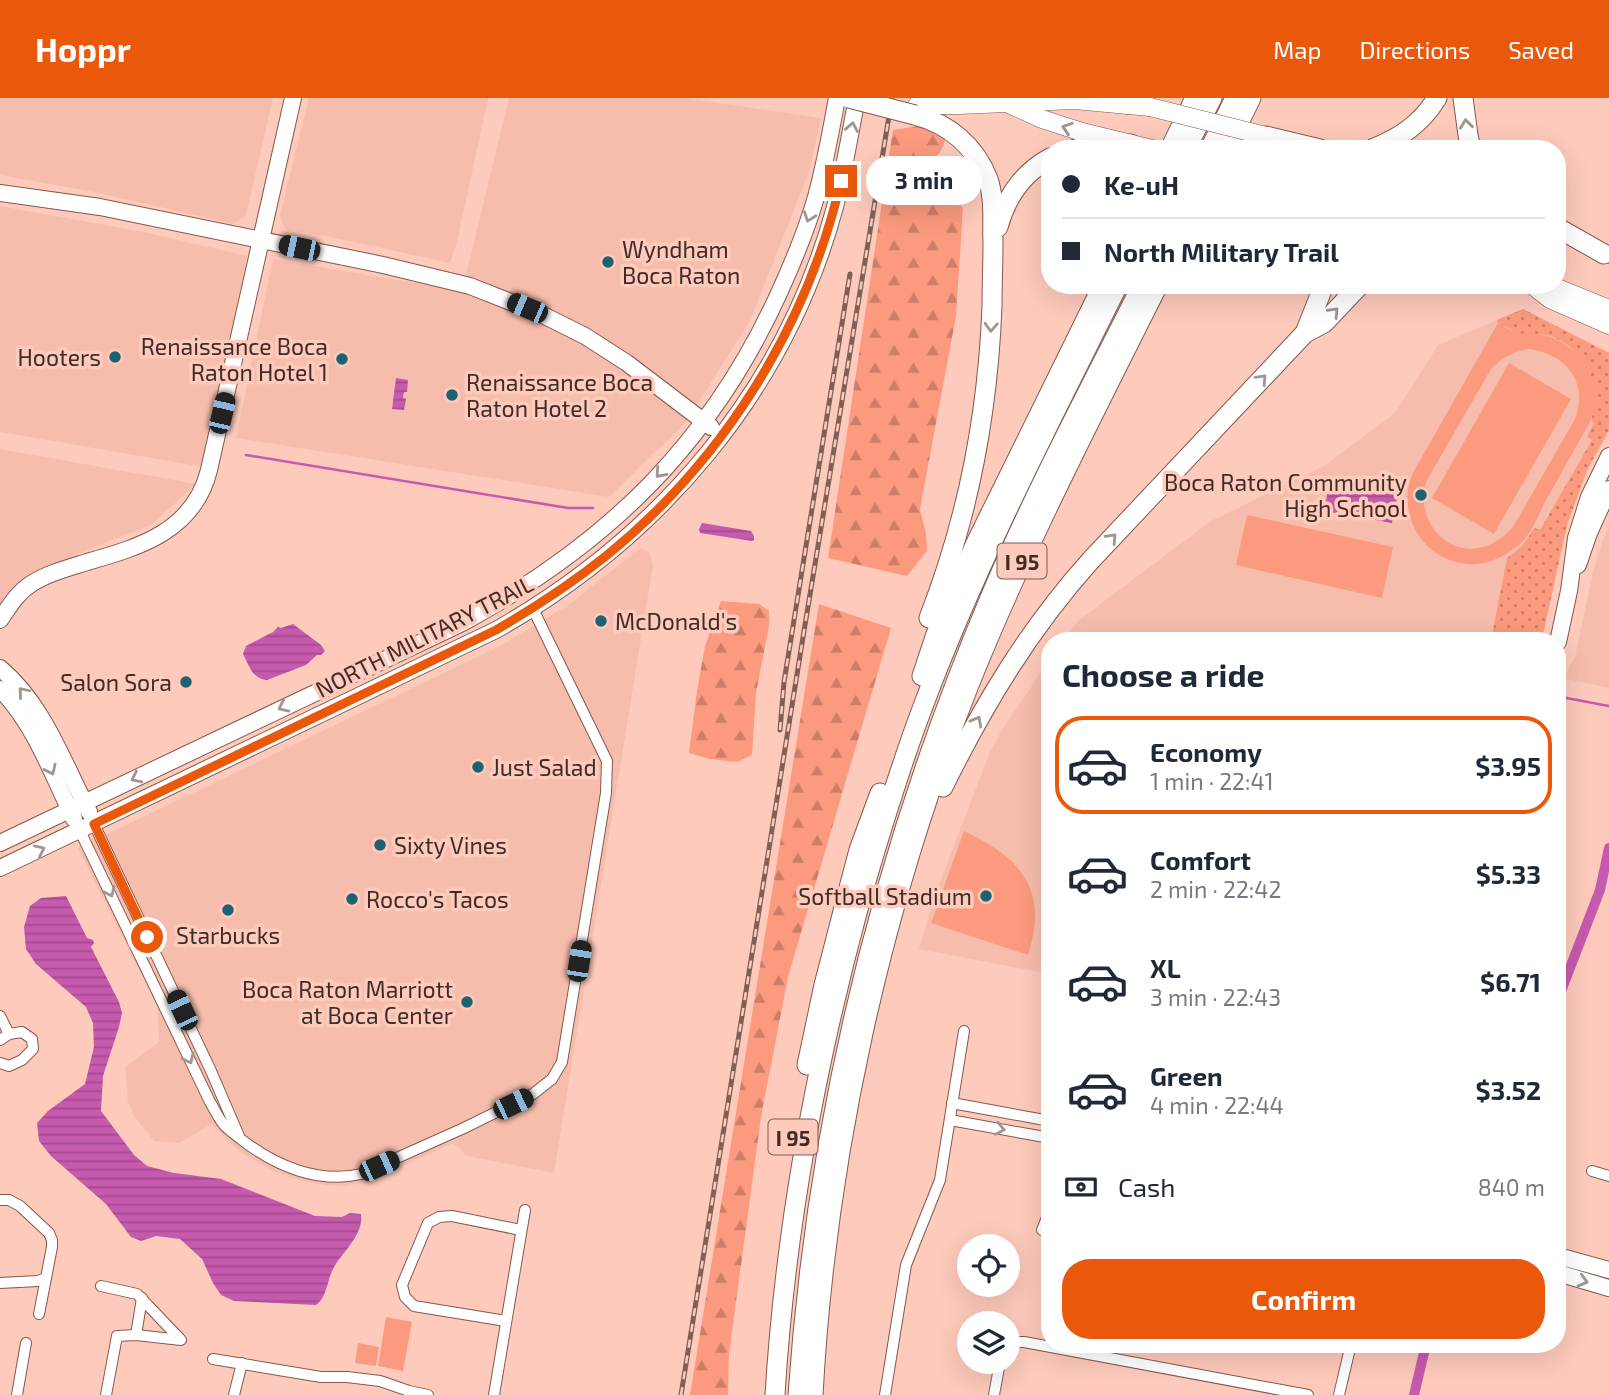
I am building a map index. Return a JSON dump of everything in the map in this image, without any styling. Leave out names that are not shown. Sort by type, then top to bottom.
[{"type":"highway","points":[[853,98],[916,110],[952,131],[981,164],[988,179],[993,203],[988,362],[980,431],[958,532],[921,643],[913,702]]},
{"type":"highway","points":[[1174,140],[1195,98]]},
{"type":"highway","points":[[1191,140],[1212,98]]},
{"type":"highway","points":[[1214,140],[1235,98]]},
{"type":"highway","points":[[1230,140],[1251,98]]},
{"type":"highway","points":[[1393,140],[1414,126],[1437,98]]},
{"type":"highway","points":[[1463,98],[1469,140]]},
{"type":"highway","points":[[1266,136],[1283,140]]},
{"type":"highway","points":[[993,259],[998,227],[1007,202],[1024,178],[1041,165]]},
{"type":"highway","points":[[1566,233],[1606,256]]},
{"type":"highway","name":"I 95","points":[[763,1395],[781,1216],[797,1117],[814,1029],[859,850],[936,634],[975,545],[1098,294]]},
{"type":"highway","points":[[775,1395],[789,1249],[803,1153],[835,997],[872,860],[897,779],[959,617],[1011,503],[1114,294]]},
{"type":"highway","points":[[798,1395],[809,1275],[828,1142],[862,979],[898,848],[940,721],[991,595],[1033,503],[1138,294]]},
{"type":"highway","name":"I 95","points":[[813,1395],[827,1241],[848,1109],[877,975],[913,847],[958,715],[1005,599],[1044,514],[1154,294]]},
{"type":"highway","points":[[1305,333],[1320,294]]},
{"type":"highway","points":[[913,847],[982,711],[1018,652],[1047,612],[1091,560],[1305,333],[1324,323],[1351,294]]},
{"type":"main road","points":[[0,620],[18,594],[39,579],[147,542],[163,533],[197,501],[206,483],[293,98]]},
{"type":"main road","name":"NORTH MILITARY TRAIL","points":[[0,843],[389,658],[494,605],[565,559],[609,524],[642,494],[705,421],[744,362],[793,263],[816,200],[837,98]]},
{"type":"main road","name":"NORTH MILITARY TRAIL","points":[[0,868],[467,645],[533,609],[599,562],[645,522],[722,434],[764,374],[792,319],[813,273],[834,208],[847,155],[853,98]]},
{"type":"main road","points":[[916,110],[1000,101],[1120,101],[1276,140]]},
{"type":"main road","points":[[1000,101],[1057,124],[1112,140]]},
{"type":"main road","points":[[0,193],[88,205],[434,276],[470,286],[562,324],[598,345],[627,363],[722,434]]},
{"type":"main road","points":[[1566,238],[1606,256]]},
{"type":"main road","points":[[1566,292],[1609,309]]},
{"type":"main road","points":[[1544,294],[1609,325]]},
{"type":"main road","points":[[1560,632],[1579,526],[1589,497],[1609,456]]},
{"type":"main road","points":[[1569,591],[1589,533],[1609,489]]},
{"type":"main road","points":[[368,692],[389,658]]},
{"type":"main road","points":[[0,668],[26,693],[43,719],[87,827]]},
{"type":"main road","points":[[328,711],[361,671]]},
{"type":"main road","points":[[0,689],[32,730],[77,806]]},
{"type":"main road","points":[[1566,1258],[1609,1270]]},
{"type":"main road","points":[[1566,1275],[1609,1288]]},
{"type":"street","points":[[87,827],[210,1102],[223,1125],[265,1157],[289,1168],[315,1175],[346,1177],[361,1174],[533,1094],[545,1086],[559,1068],[564,1055],[606,793],[607,761],[533,609]]},
{"type":"street","points":[[87,827],[211,1071],[240,1138]]},
{"type":"street","points":[[0,1016],[5,1037],[22,1032],[32,1039],[33,1049],[22,1060],[9,1066],[0,1063]]},
{"type":"street","points":[[886,1395],[906,1265],[940,1180],[964,1031]]},
{"type":"street","points":[[952,1103],[1041,1119]]},
{"type":"street","points":[[950,1120],[1041,1136]]},
{"type":"street","points":[[1592,1171],[1609,1176]]},
{"type":"street","points":[[0,1200],[15,1203],[49,1233],[52,1240],[39,1314]]},
{"type":"street","points":[[494,1395],[524,1210]]},
{"type":"street","points":[[506,1321],[414,1306],[405,1297],[402,1285],[428,1223],[433,1219],[452,1216],[521,1230]]},
{"type":"street","points":[[0,1283],[38,1281],[46,1278]]},
{"type":"street","points":[[101,1286],[137,1294],[181,1340],[136,1335],[117,1336],[106,1395]]},
{"type":"street","points":[[136,1335],[142,1298]]},
{"type":"street","points":[[1020,1342],[1041,1345]]},
{"type":"street","points":[[17,1395],[26,1343]]},
{"type":"street","points":[[1083,1353],[1308,1395]]},
{"type":"street","points":[[1339,1395],[1349,1353]]},
{"type":"street","points":[[213,1359],[321,1377],[380,1381],[428,1395]]},
{"type":"street","points":[[234,1395],[242,1363]]},
{"type":"street","points":[[994,1395],[998,1374]]},
{"type":"shaded area","points":[[0,98],[273,98],[246,215],[234,224],[99,193],[0,175]]},
{"type":"shaded area","points":[[309,98],[488,98],[457,242],[450,263],[285,229],[280,216]]},
{"type":"shaded area","points":[[509,98],[684,98],[821,118],[809,172],[750,321],[686,422],[609,497],[236,438],[273,259],[462,291]]},
{"type":"shaded area","points":[[0,206],[144,232],[247,256],[204,467],[0,432]]},
{"type":"shaded area","name":"Boca Raton Community High School","points":[[1523,309],[1609,353],[1609,432],[1588,470],[1567,525],[1544,632],[1070,632],[1078,621],[1211,521],[1324,466],[1395,413],[1438,345]]},
{"type":"shaded area","points":[[396,378],[408,380],[407,392],[404,392],[403,398],[406,399],[404,410],[392,409]]},
{"type":"shaded area","points":[[0,449],[196,484],[151,525],[94,547],[18,583],[0,606]]},
{"type":"shaded area","points":[[1330,480],[1398,492],[1392,523],[1324,511]]},
{"type":"shaded area","points":[[702,523],[751,531],[754,540],[700,533]]},
{"type":"shaded area","points":[[1609,527],[1609,688],[1566,679],[1569,666],[1575,657],[1593,572]]},
{"type":"shaded area","points":[[641,548],[649,552],[653,565],[554,1173],[467,1156],[453,1143],[368,1182],[345,1186],[325,1185],[298,1180],[271,1170],[245,1155],[212,1124],[179,1143],[154,1141],[134,1116],[128,1102],[125,1067],[159,1042],[157,1006],[78,848],[502,645],[568,605]]},
{"type":"shaded area","points":[[293,624],[325,651],[306,665],[267,680],[258,677],[243,654],[246,646],[278,627]]},
{"type":"shaded area","points":[[1041,672],[1041,972],[919,949],[935,895],[990,752]]},
{"type":"shaded area","points":[[66,896],[87,938],[93,940],[91,947],[122,1013],[103,1076],[101,1111],[134,1155],[147,1166],[174,1173],[221,1179],[315,1216],[342,1217],[350,1213],[361,1214],[356,1236],[333,1269],[325,1293],[316,1305],[234,1301],[221,1295],[202,1259],[180,1239],[156,1236],[141,1241],[131,1237],[106,1204],[51,1156],[39,1141],[37,1123],[48,1111],[85,1084],[94,1047],[93,1023],[86,1007],[36,964],[26,949],[24,927],[30,906],[41,898]]},
{"type":"green space","points":[[920,126],[945,139],[937,156],[920,166],[918,177],[941,183],[963,208],[956,316],[920,509],[927,551],[907,576],[828,558],[893,130]]},
{"type":"green space","points":[[1523,309],[1609,353],[1609,430],[1587,470],[1567,525],[1544,632],[1493,632],[1507,558],[1523,545],[1534,528],[1540,530],[1592,440],[1587,437],[1594,423],[1591,421],[1593,389],[1587,369],[1575,351],[1549,336],[1508,337],[1512,330],[1497,320]]},
{"type":"green space","points":[[1498,323],[1512,331],[1509,336],[1524,333],[1553,338],[1577,354],[1586,366],[1595,395],[1590,422],[1530,531],[1521,543],[1506,554],[1488,562],[1468,564],[1446,559],[1433,551],[1423,541],[1409,515],[1407,500],[1414,471]],"holes":[[[1529,349],[1542,352],[1564,364],[1576,382],[1579,406],[1575,419],[1513,527],[1486,546],[1471,549],[1458,547],[1446,541],[1429,521],[1424,494],[1427,480],[1491,369],[1504,358],[1518,352]]]},
{"type":"green space","points":[[1509,363],[1571,399],[1494,534],[1432,498]]},
{"type":"green space","points":[[1247,515],[1393,547],[1382,598],[1236,565]]},
{"type":"green space","points":[[721,601],[759,604],[769,611],[769,626],[756,693],[752,755],[737,762],[689,753],[705,646]]},
{"type":"green space","points":[[819,604],[891,628],[788,977],[761,1117],[729,1354],[728,1395],[690,1395]]},
{"type":"green space","name":"Softball Stadium","points":[[964,831],[1001,852],[1025,878],[1032,894],[1035,912],[1034,932],[1028,955],[931,923]]},
{"type":"green space","points":[[386,1317],[412,1322],[403,1371],[378,1366]]},
{"type":"green space","points":[[358,1343],[379,1347],[376,1366],[355,1363]]},
{"type":"waterway","points":[[246,455],[568,508],[593,508]]},
{"type":"waterway","points":[[1566,698],[1609,706]]},
{"type":"waterway","points":[[1566,978],[1600,890],[1609,848]]},
{"type":"waterway","points":[[1414,1395],[1424,1353]]},
{"type":"railway","points":[[681,1395],[892,98]]},
{"type":"railway","points":[[780,730],[784,682],[850,274]]},
{"type":"place","name":"Wyndham Boca Raton","points":[[608,262]]},
{"type":"place","name":"Hooters","points":[[115,357]]},
{"type":"place","name":"Renaissance Boca Raton Hotel 1","points":[[342,359]]},
{"type":"place","name":"Renaissance Boca Raton Hotel 2","points":[[452,395]]},
{"type":"place","name":"Boca Raton Community High School","points":[[1421,495]]},
{"type":"place","name":"McDonald's","points":[[601,621]]},
{"type":"place","name":"Salon Sora","points":[[186,682]]},
{"type":"place","name":"Just Salad","points":[[478,767]]},
{"type":"place","name":"Sixty Vines","points":[[380,845]]},
{"type":"place","name":"Softball Stadium","points":[[986,896]]},
{"type":"place","name":"Rocco's Tacos","points":[[352,899]]},
{"type":"place","name":"Starbucks","points":[[228,910]]},
{"type":"place","name":"Boca Raton Marriott at Boca Center","points":[[467,1002]]},
{"type":"route","points":[[147,937],[94,824],[496,630],[555,594],[607,555],[660,507],[704,458],[764,374],[813,273],[841,181]]}]
